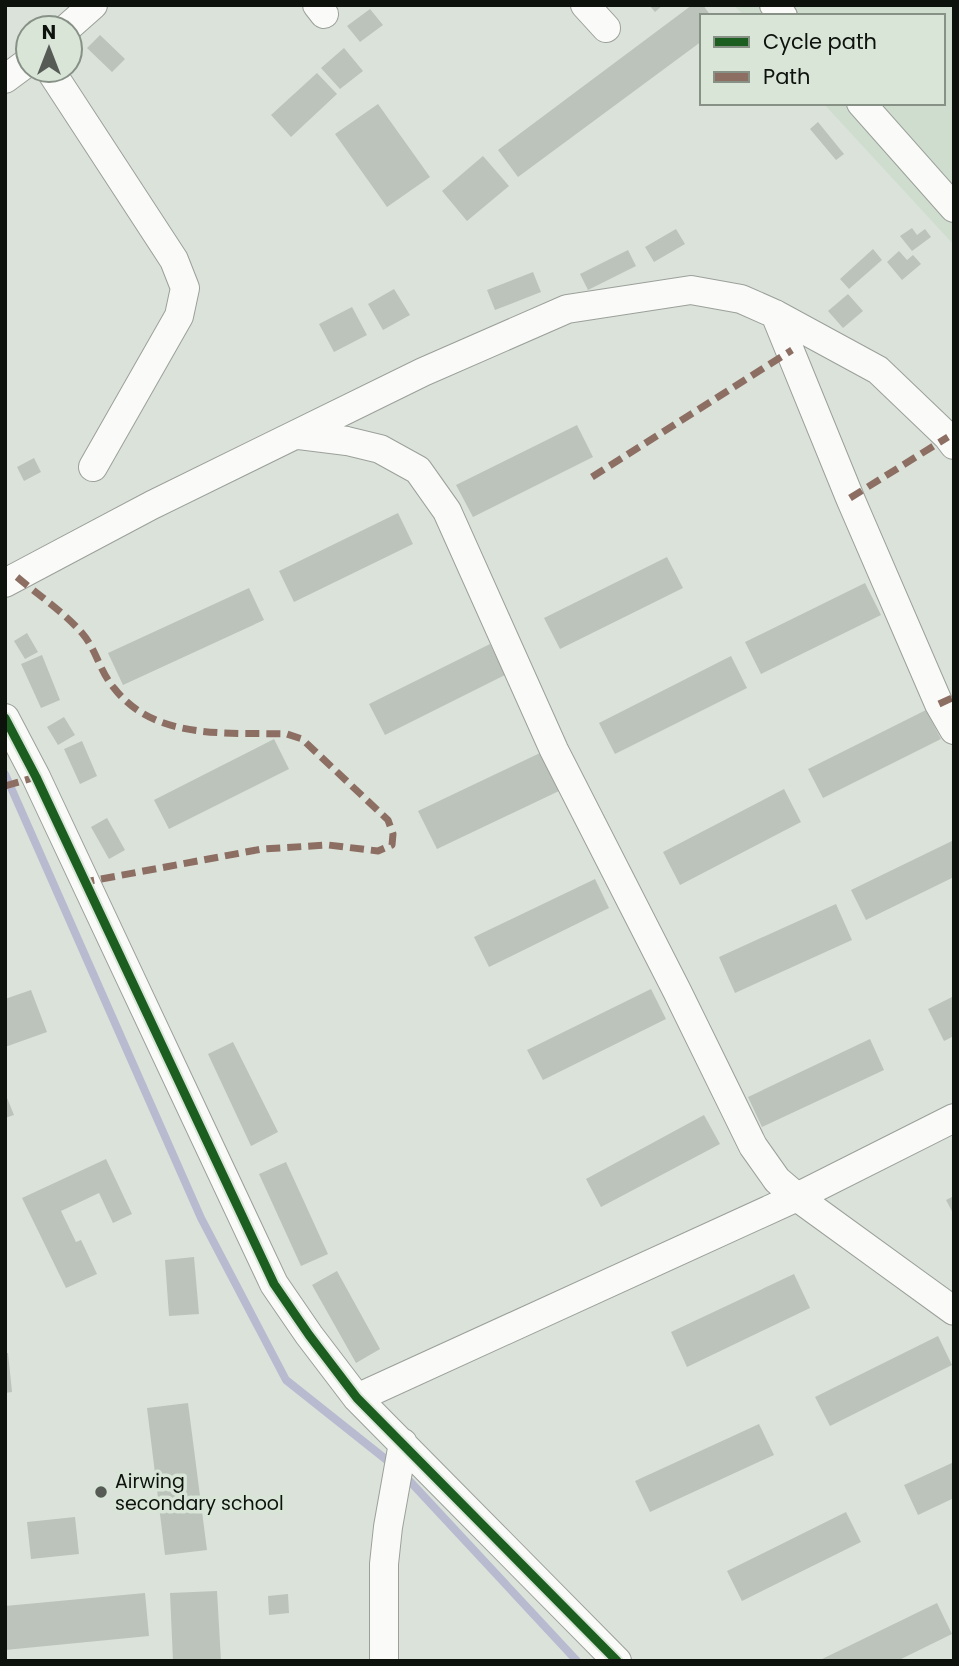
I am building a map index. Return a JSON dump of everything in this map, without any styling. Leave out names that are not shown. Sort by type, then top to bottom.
[{"type":"street","points":[[584,5],[606,28]]},
{"type":"street","points":[[59,84],[174,260],[185,288],[179,316],[93,467]]},
{"type":"street","points":[[863,105],[954,208]]},
{"type":"street","points":[[5,583],[152,505],[423,372],[567,309],[691,290],[741,299],[775,314],[878,370],[954,445]]},
{"type":"street","points":[[775,314],[850,498],[939,704],[954,730]]},
{"type":"street","points":[[299,435],[347,441],[380,449],[418,470],[447,511],[554,750],[677,991],[752,1146],[777,1180],[797,1197],[954,1311]]},
{"type":"street","points":[[5,718],[274,1284],[357,1398],[617,1661]]},
{"type":"street","points":[[357,1398],[797,1197],[954,1118]]},
{"type":"street","points":[[380,1653],[388,1527],[403,1443]]},
{"type":"shaded area","points":[[734,5],[954,5],[954,245],[825,105],[945,105],[945,14],[742,14]]},
{"type":"building","points":[[649,5],[663,5],[655,12]]},
{"type":"building","points":[[692,5],[703,5],[710,14],[700,14],[700,42],[518,177],[498,150]]},
{"type":"building","points":[[370,9],[383,25],[360,42],[347,26]]},
{"type":"building","points":[[100,35],[125,59],[112,72],[87,48]]},
{"type":"building","points":[[344,48],[363,71],[340,89],[321,68]]},
{"type":"building","points":[[317,73],[337,94],[291,137],[271,115]]},
{"type":"building","points":[[378,104],[430,177],[387,207],[335,134]]},
{"type":"building","points":[[818,122],[844,154],[836,160],[810,129]]},
{"type":"building","points":[[483,156],[509,186],[467,221],[442,191]]},
{"type":"building","points":[[912,228],[917,235],[925,229],[931,237],[912,251],[900,236]]},
{"type":"building","points":[[676,229],[685,244],[654,262],[645,247]]},
{"type":"building","points":[[873,249],[882,260],[849,289],[840,279]]},
{"type":"building","points":[[628,250],[636,266],[588,290],[580,274]]},
{"type":"building","points":[[899,251],[907,260],[913,255],[921,264],[902,280],[887,262]]},
{"type":"building","points":[[533,272],[541,292],[495,310],[487,290]]},
{"type":"building","points":[[394,289],[410,315],[383,330],[368,304]]},
{"type":"building","points":[[848,294],[863,311],[843,328],[828,311]]},
{"type":"building","points":[[352,307],[367,335],[334,352],[319,324]]},
{"type":"building","points":[[577,425],[593,457],[473,517],[456,485]]},
{"type":"building","points":[[34,458],[41,472],[24,481],[17,467]]},
{"type":"building","points":[[398,513],[413,544],[294,602],[279,571]]},
{"type":"building","points":[[667,557],[683,588],[560,649],[544,618]]},
{"type":"building","points":[[865,583],[881,615],[761,674],[745,642]]},
{"type":"building","points":[[249,588],[264,620],[123,685],[108,653]]},
{"type":"building","points":[[27,633],[38,652],[25,659],[14,641]]},
{"type":"building","points":[[490,644],[505,675],[385,735],[369,704]]},
{"type":"building","points":[[42,655],[60,700],[41,708],[21,664]]},
{"type":"building","points":[[731,656],[747,688],[615,754],[599,723]]},
{"type":"building","points":[[926,710],[941,739],[823,798],[808,769]]},
{"type":"building","points":[[64,717],[75,735],[58,745],[47,727]]},
{"type":"building","points":[[274,739],[289,769],[169,829],[154,800]]},
{"type":"building","points":[[82,741],[97,776],[80,784],[64,749]]},
{"type":"building","points":[[540,753],[559,791],[437,849],[418,811]]},
{"type":"building","points":[[784,789],[801,822],[680,885],[663,852]]},
{"type":"building","points":[[107,818],[125,850],[109,859],[91,827]]},
{"type":"building","points":[[954,840],[954,877],[866,920],[851,890]]},
{"type":"building","points":[[595,879],[609,908],[489,967],[474,937]]},
{"type":"building","points":[[836,904],[852,940],[735,993],[719,957]]},
{"type":"building","points":[[651,989],[666,1019],[543,1080],[527,1050]]},
{"type":"building","points":[[31,990],[47,1032],[5,1047],[5,999]]},
{"type":"building","points":[[954,996],[954,1036],[944,1041],[928,1009]]},
{"type":"building","points":[[870,1039],[884,1070],[762,1127],[748,1097]]},
{"type":"building","points":[[233,1042],[278,1132],[251,1146],[208,1054]]},
{"type":"building","points":[[5,1093],[14,1115],[5,1118]]},
{"type":"building","points":[[704,1115],[720,1144],[601,1207],[586,1179]]},
{"type":"building","points":[[106,1159],[132,1214],[113,1223],[99,1193],[61,1211],[76,1242],[81,1240],[97,1274],[66,1288],[22,1198]]},
{"type":"building","points":[[286,1162],[328,1254],[301,1266],[259,1174]]},
{"type":"building","points":[[954,1196],[954,1215],[946,1200]]},
{"type":"building","points":[[194,1257],[199,1314],[169,1316],[165,1260]]},
{"type":"building","points":[[337,1271],[380,1349],[356,1363],[312,1285]]},
{"type":"building","points":[[794,1274],[810,1308],[687,1367],[671,1332]]},
{"type":"building","points":[[938,1336],[952,1365],[830,1426],[815,1397]]},
{"type":"building","points":[[5,1353],[8,1353],[12,1392],[5,1393]]},
{"type":"building","points":[[188,1403],[207,1550],[165,1555],[147,1408]]},
{"type":"building","points":[[759,1424],[774,1455],[650,1512],[635,1481]]},
{"type":"building","points":[[954,1462],[954,1498],[918,1515],[904,1485]]},
{"type":"building","points":[[846,1512],[861,1542],[742,1601],[727,1571]]},
{"type":"building","points":[[75,1517],[79,1554],[31,1559],[27,1522]]},
{"type":"building","points":[[217,1591],[221,1661],[173,1661],[170,1593]]},
{"type":"building","points":[[145,1593],[149,1636],[5,1650],[5,1606]]},
{"type":"building","points":[[288,1594],[289,1613],[269,1615],[268,1596]]},
{"type":"building","points":[[937,1603],[952,1634],[897,1661],[818,1661]]},
{"type":"waterway","points":[[5,774],[201,1218],[286,1380],[393,1465]]},
{"type":"waterway","points":[[405,1476],[577,1661]]},
{"type":"marked path","points":[[592,477],[792,350]]},
{"type":"marked path","points":[[850,498],[948,437]]},
{"type":"marked path","points":[[17,577],[60,611],[82,633],[109,682],[131,705],[150,717],[193,730],[287,734],[302,739],[388,820],[393,834],[392,845],[378,851],[328,845],[262,849],[85,882]]},
{"type":"marked path","points":[[939,704],[954,697]]},
{"type":"marked path","points":[[5,786],[36,777]]},
{"type":"cycle path","points":[[5,718],[36,777],[274,1284],[357,1398],[617,1661]]},
{"type":"place","name":"Airwing secondary school","points":[[101,1492]]}]
